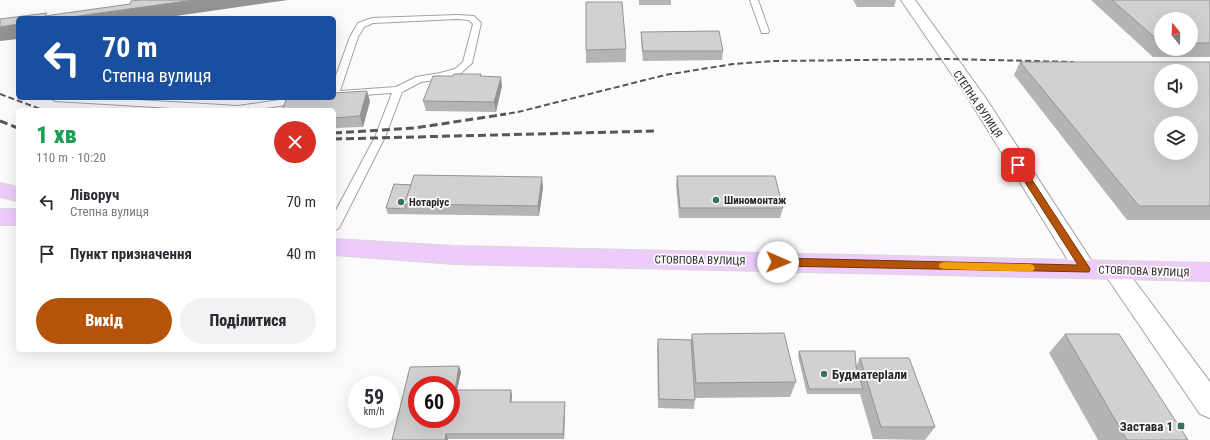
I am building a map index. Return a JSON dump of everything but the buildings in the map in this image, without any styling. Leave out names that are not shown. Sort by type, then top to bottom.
[{"type":"main road","name":"СТЕПНА ВУЛИЦЯ","points":[[908,0],[976,97],[1086,269]]},
{"type":"main road","points":[[0,190],[16,194]]},
{"type":"main road","points":[[0,217],[16,217]]},
{"type":"main road","name":"СТОВПОВА ВУЛИЦЯ","points":[[336,247],[454,255],[1210,272]]},
{"type":"main road","points":[[1114,270],[1210,405]]},
{"type":"lane","points":[[754,0],[765,31]]},
{"type":"lane","points":[[336,88],[354,37],[361,25],[372,21],[457,17],[471,18],[477,23],[467,63],[458,71],[441,76],[419,78],[398,90],[336,94]]},
{"type":"lane","points":[[336,222],[380,138],[398,90]]},
{"type":"lane","points":[[88,100],[221,108]]},
{"type":"lane","points":[[245,108],[299,100]]},
{"type":"railway","points":[[506,114],[665,75],[733,64],[774,61],[948,59],[1074,62]]},
{"type":"railway","points":[[0,94],[16,100]]},
{"type":"railway","points":[[16,100],[38,108]]},
{"type":"railway","points":[[336,133],[415,128],[506,114]]},
{"type":"railway","points":[[500,115],[506,114]]},
{"type":"railway","points":[[0,121],[16,127]]},
{"type":"railway","points":[[336,139],[656,131]]},
{"type":"slow traffic","points":[[944,266],[1030,268]]},
{"type":"place","name":"Шиномонтаж","points":[[716,200]]},
{"type":"place","name":"Нотаріус","points":[[401,202]]},
{"type":"place","name":"Будматеріали","points":[[824,374]]},
{"type":"place","name":"Застава 1","points":[[1181,426]]},
{"type":"route","points":[[778,262],[1086,269],[1018,165]]}]
